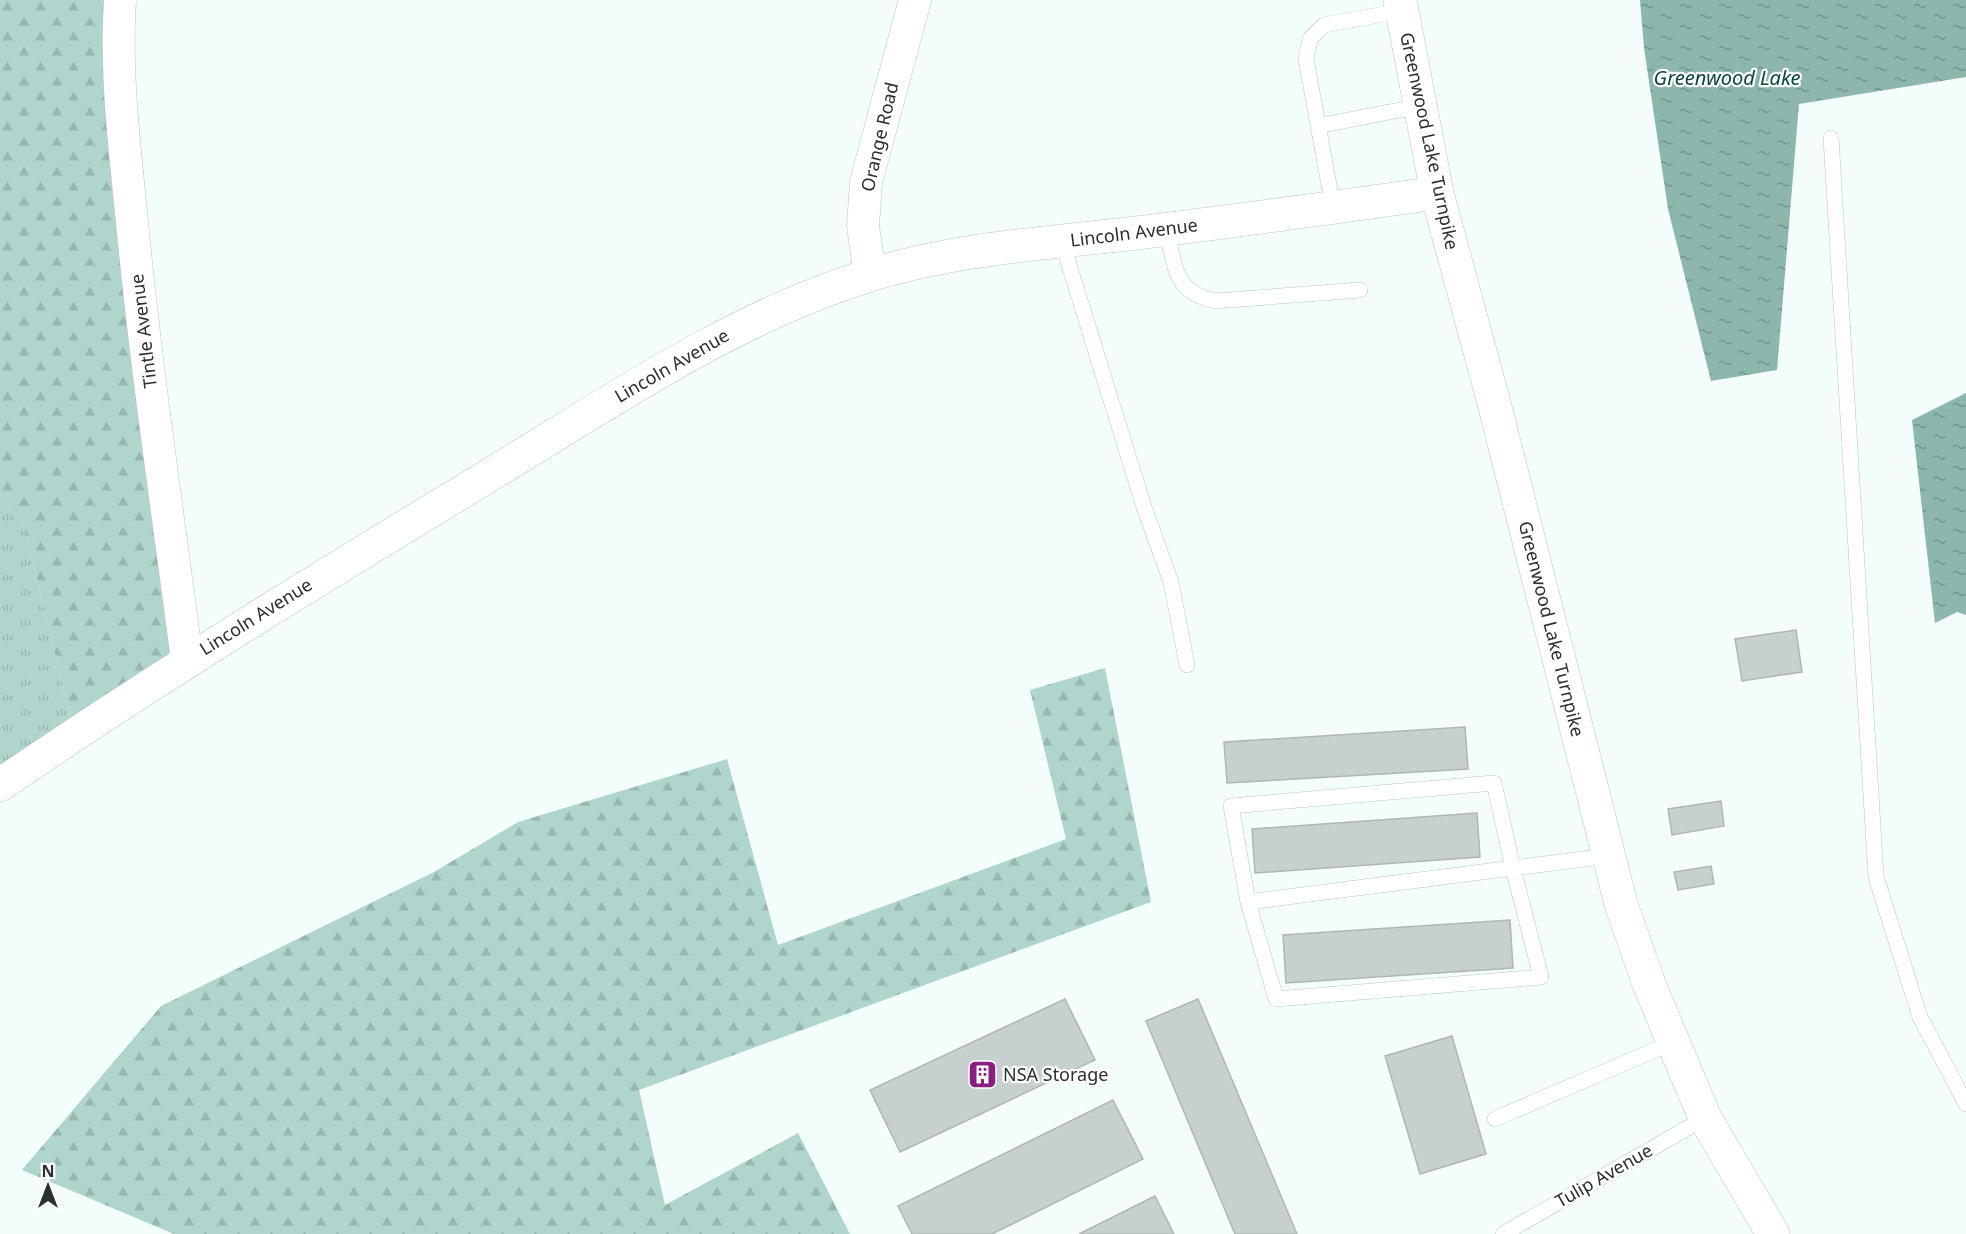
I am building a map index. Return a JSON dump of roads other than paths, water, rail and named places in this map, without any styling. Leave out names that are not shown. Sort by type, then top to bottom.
[{"type":"street","name":"Tintle Avenue","points":[[120,0],[118,22],[126,156],[138,278],[187,660]]},
{"type":"street","name":"Orange Road","points":[[870,275],[863,226],[866,182],[915,0]]},
{"type":"street","name":"Greenwood Lake Turnpike","points":[[1401,5],[1437,193],[1493,399],[1608,856],[1649,984],[1705,1118],[1773,1234]]},
{"type":"street","name":"Lincoln Avenue","points":[[0,784],[187,660],[696,350],[769,313],[870,275],[950,255],[1166,230],[1437,193]]},
{"type":"lane","points":[[1333,207],[1306,59],[1310,39],[1324,25],[1401,5]]},
{"type":"lane","points":[[1318,126],[1420,106]]},
{"type":"lane","points":[[1831,138],[1876,877],[1920,1017],[1966,1104]]},
{"type":"lane","points":[[1166,230],[1182,284],[1195,296],[1215,301],[1360,290]]},
{"type":"lane","points":[[1062,242],[1144,507],[1171,582],[1187,664]]},
{"type":"lane","points":[[1494,783],[1513,868],[1541,977],[1276,999],[1248,902],[1231,806],[1494,783]]},
{"type":"lane","points":[[1248,902],[1608,856]]},
{"type":"lane","points":[[1495,1119],[1673,1042]]},
{"type":"lane","name":"Tulip Avenue","points":[[1503,1234],[1705,1118]]},
{"type":"water","name":"Greenwood Lake","points":[[1640,0],[1966,0],[1966,77],[1799,104],[1777,370],[1711,381],[1668,209],[1644,48]]},
{"type":"water","points":[[1966,393],[1966,615],[1957,612],[1935,623],[1912,420]]},
{"type":"place","name":"NSA Storage","points":[[982,1075]]}]
